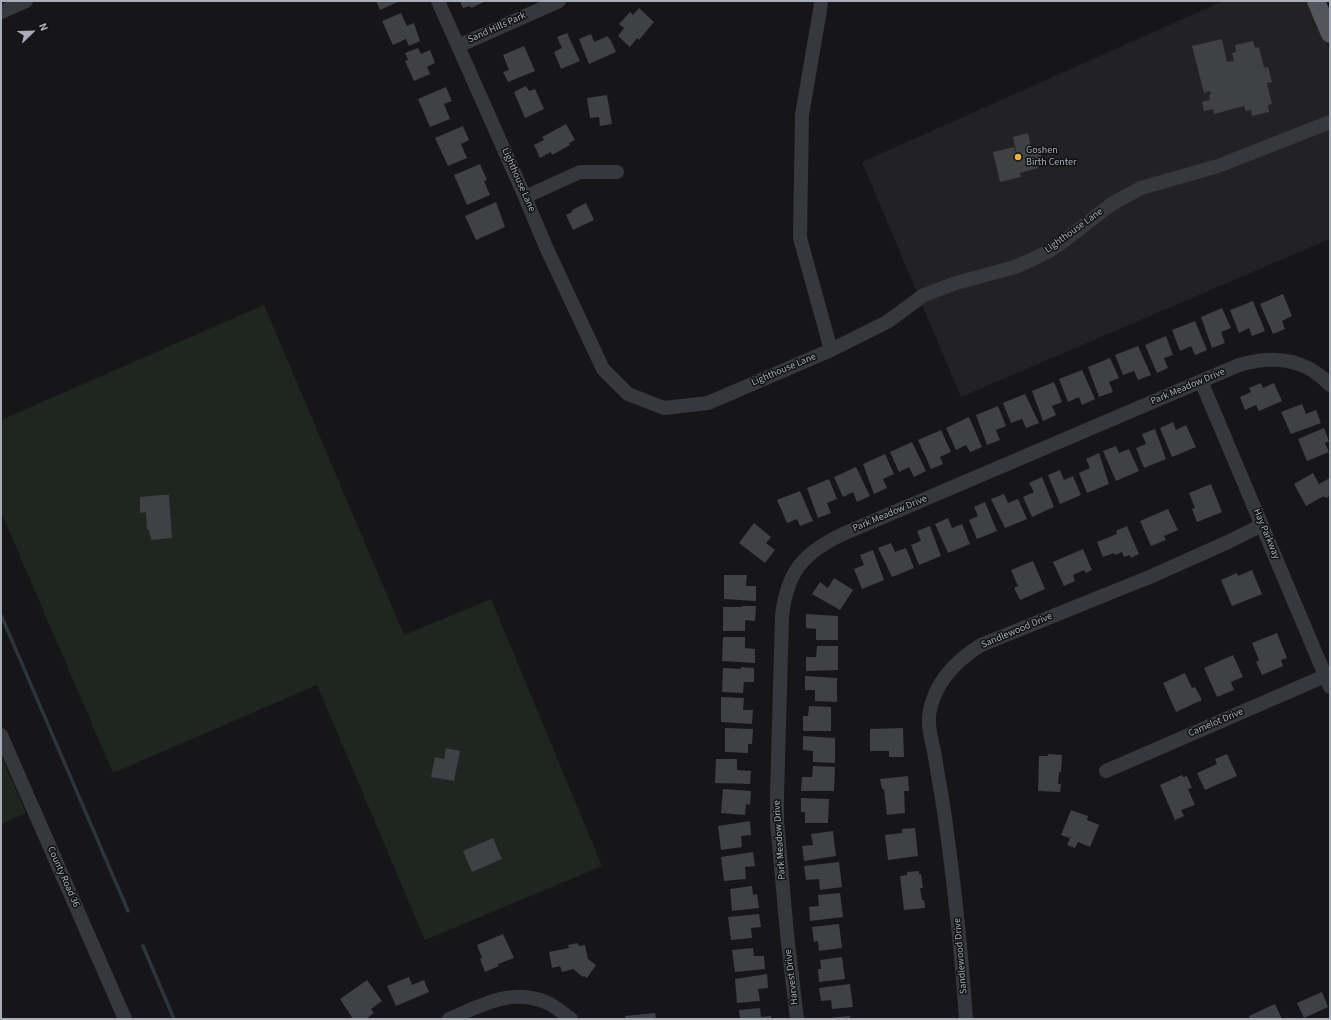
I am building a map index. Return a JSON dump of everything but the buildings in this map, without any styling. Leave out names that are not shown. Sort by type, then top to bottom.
[{"type":"main road","points":[[1316,1],[1330,34]]},
{"type":"street","points":[[1,12],[26,1]]},
{"type":"street","name":"Lighthouse Lane","points":[[438,1],[526,197],[546,247],[604,369],[628,394],[664,408],[708,403],[831,350],[887,322],[924,295],[956,283],[1015,267],[1049,251],[1113,203],[1141,188],[1218,166],[1330,122]]},
{"type":"street","name":"Sand Hills Park","points":[[458,46],[559,1]]},
{"type":"street","points":[[821,1],[802,114],[800,238],[831,350]]},
{"type":"street","points":[[526,197],[580,172],[617,172]]},
{"type":"street","name":"Park Meadow Drive","points":[[787,934],[777,821],[782,616],[788,586],[798,567],[806,558],[816,549],[843,534],[1239,365],[1252,361],[1269,359],[1286,360],[1300,364],[1314,372],[1330,385]]},
{"type":"street","name":"Hay Parkway","points":[[1201,381],[1328,682]]},
{"type":"street","name":"Sandlewood Drive","points":[[966,1019],[962,962],[950,857],[929,725],[932,702],[940,683],[962,658],[981,645],[1159,573],[1262,525]]},
{"type":"street","name":"Camelot Drive","points":[[1106,770],[1328,682]]},
{"type":"street","name":"County Road 36","points":[[1,735],[125,1019]]},
{"type":"street","name":"Harvest Drive","points":[[787,934],[797,1019]]},
{"type":"street","points":[[449,1019],[494,1000],[523,996],[549,1004],[571,1019]]},
{"type":"shaded area","points":[[1223,1],[1309,1],[1330,51],[1330,239],[961,397],[862,162]]},
{"type":"shaded area","points":[[264,305],[404,635],[491,599],[602,866],[425,940],[317,685],[113,773],[1,512],[1,420]]},
{"type":"shaded area","points":[[1,755],[26,813],[1,824]]},
{"type":"waterway","points":[[1,615],[128,911]]},
{"type":"waterway","points":[[143,946],[174,1019]]},
{"type":"place","name":"Goshen Birth Center","points":[[1018,157]]}]
